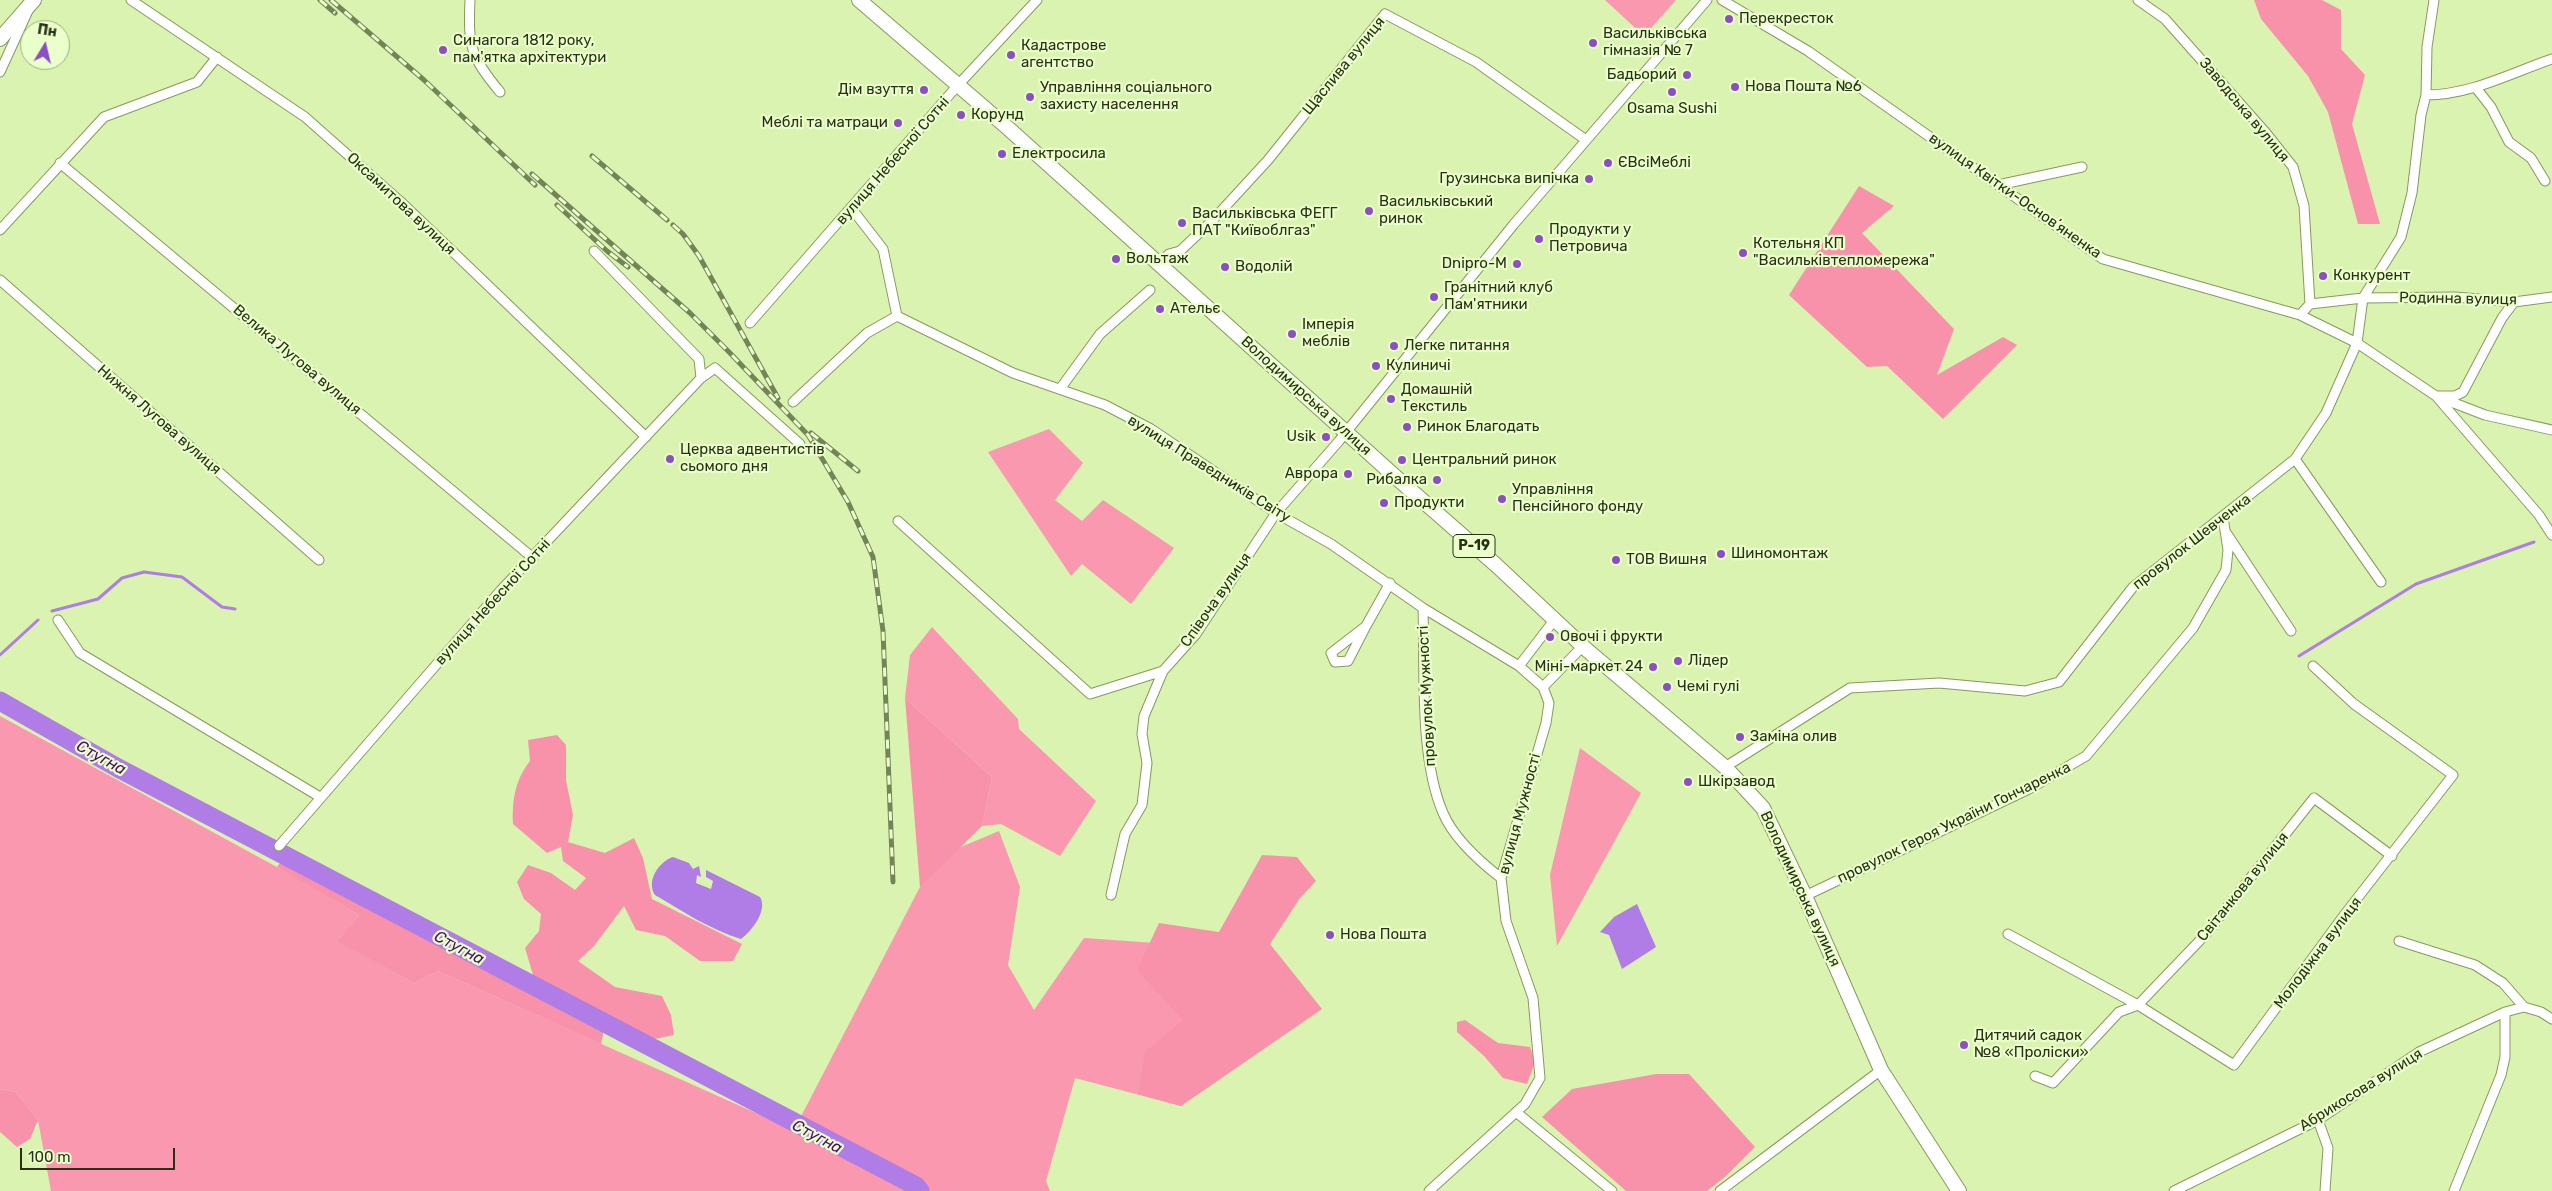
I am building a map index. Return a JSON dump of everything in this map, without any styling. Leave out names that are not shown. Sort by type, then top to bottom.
[{"type":"main road","name":"Володимирська вулиця","points":[[859,0],[958,85],[1159,264],[1583,646],[1725,767],[1763,808],[1805,896],[1881,1070],[1959,1191]]},
{"type":"main road","points":[[0,39],[33,2]]},
{"type":"street","name":"Оксамитова вулиця","points":[[131,0],[304,116],[401,202],[646,437]]},
{"type":"street","points":[[470,0],[469,29],[471,50],[480,68],[500,92]]},
{"type":"street","name":"вулиця Небесної Сотні","points":[[750,323],[852,209],[958,85],[1037,0]]},
{"type":"street","points":[[1346,431],[1514,224],[1706,0]]},
{"type":"street","name":"вулиця Квітки-Основʼяненка","points":[[1722,0],[1808,52],[2103,258],[2300,315],[2357,343],[2436,396],[2485,415],[2552,430]]},
{"type":"street","name":"Заводська вулиця","points":[[2138,0],[2172,26],[2266,133],[2293,167],[2304,206],[2310,304]]},
{"type":"street","points":[[2363,298],[2401,237],[2412,193],[2421,115],[2426,95],[2427,47],[2434,0]]},
{"type":"street","points":[[0,72],[33,2]]},
{"type":"street","name":"Щаслива вулиця","points":[[1159,264],[1169,254],[1180,251],[1212,221],[1249,180],[1385,14],[1476,62],[1586,140]]},
{"type":"street","points":[[0,230],[104,117],[197,82],[217,57]]},
{"type":"street","points":[[2426,95],[2442,95],[2476,88],[2552,59]]},
{"type":"street","points":[[2476,88],[2491,107],[2509,142],[2531,158],[2545,181]]},
{"type":"street","name":"Велика Лугова вулиця","points":[[60,163],[533,558]]},
{"type":"street","points":[[1998,185],[2082,167]]},
{"type":"street","points":[[793,402],[867,333],[897,316],[883,249],[852,209]]},
{"type":"street","points":[[594,251],[699,359],[701,378]]},
{"type":"street","name":"Нижня Лугова вулиця","points":[[0,280],[319,560]]},
{"type":"street","points":[[1060,389],[1100,334],[1150,290]]},
{"type":"street","name":"Родинна вулиця","points":[[2310,304],[2363,298],[2455,297],[2514,302],[2552,297]]},
{"type":"street","name":"провулок Шевченка","points":[[1725,767],[1850,688],[1939,683],[2025,691],[2059,682],[2133,587],[2295,459],[2326,413],[2357,343],[2363,298]]},
{"type":"street","points":[[2436,396],[2456,396],[2463,392],[2502,318],[2514,302]]},
{"type":"street","points":[[2300,315],[2310,304]]},
{"type":"street","name":"вулиця Праведників Світу","points":[[897,316],[1013,373],[1105,405],[1151,430],[1276,513],[1331,544],[1390,583],[1423,608],[1519,666],[1543,687]]},
{"type":"street","name":"вулиця Небесної Сотні","points":[[279,846],[501,590],[701,378],[716,368],[800,444]]},
{"type":"street","name":"вулиця Квітки-Основʼяненка","points":[[2436,396],[2539,515],[2552,535]]},
{"type":"street","name":"Співоча вулиця","points":[[1163,671],[1196,634],[1276,513],[1346,431]]},
{"type":"street","points":[[2295,459],[2381,582]]},
{"type":"street","name":"провулок Героя України Гончаренка","points":[[1805,896],[2029,788],[2086,756],[2193,628],[2226,570],[2228,550],[2224,517]]},
{"type":"street","points":[[898,521],[1090,694],[1163,671]]},
{"type":"street","name":"провулок Шевченка","points":[[2226,532],[2292,631]]},
{"type":"street","points":[[1366,626],[1390,583]]},
{"type":"street","name":"провулок Мужності","points":[[1423,608],[1428,763],[1443,814],[1472,856],[1501,878]]},
{"type":"street","points":[[1519,666],[1554,619]]},
{"type":"street","points":[[58,620],[80,653],[320,798]]},
{"type":"street","points":[[1543,687],[1583,646]]},
{"type":"street","name":"Молодіжна вулиця","points":[[2008,934],[2138,1006],[2234,1065],[2345,914],[2392,856],[2453,774],[2354,704],[2313,666]]},
{"type":"street","points":[[1111,896],[1125,834],[1142,805],[1147,763],[1142,734],[1144,716],[1163,671]]},
{"type":"street","name":"вулиця Мужності","points":[[1429,1191],[1524,1104],[1540,1078],[1533,998],[1506,921],[1501,878],[1546,723],[1548,703],[1543,687]]},
{"type":"street","name":"Світанкова вулиця","points":[[2035,1076],[2053,1083],[2119,1012],[2138,1006],[2205,936],[2314,798],[2392,856]]},
{"type":"street","points":[[2399,941],[2475,965],[2503,983],[2524,1007],[2540,1012],[2552,1019]]},
{"type":"street","name":"Абрикосова вулиця","points":[[2174,1191],[2318,1120],[2419,1052],[2505,1012],[2524,1007]]},
{"type":"street","points":[[2454,1191],[2502,1076],[2506,1056],[2505,1012]]},
{"type":"street","points":[[1720,1191],[1881,1070]]},
{"type":"street","points":[[1516,1112],[1612,1191]]},
{"type":"street","points":[[2318,1120],[2328,1148],[2324,1191]]},
{"type":"shaded area","points":[[1605,0],[1676,0],[1644,36]]},
{"type":"shaded area","points":[[2254,0],[2322,0],[2341,10],[2341,49],[2365,75],[2352,124],[2380,224],[2358,224],[2328,112],[2308,76],[2261,19]]},
{"type":"shaded area","points":[[1859,186],[1894,206],[1862,233],[1954,329],[1937,375],[2003,337],[2017,345],[1943,419],[1887,366],[1867,367],[1789,295]]},
{"type":"shaded area","points":[[1049,429],[1083,463],[1055,500],[1082,521],[1103,500],[1174,548],[1131,604],[1082,564],[1071,576],[988,452]]},
{"type":"shaded area","points":[[932,627],[1018,719],[1019,729],[1096,801],[1060,856],[1001,824],[982,826],[992,777],[905,698],[910,655]]},
{"type":"shaded area","points":[[905,698],[992,777],[982,826],[920,887]]},
{"type":"shaded area","points":[[0,716],[297,878],[359,915],[339,942],[414,983],[438,971],[794,1130],[920,887],[949,852],[999,831],[1020,887],[1008,965],[1034,1010],[1084,938],[1241,949],[1181,1106],[1075,1078],[1046,1181],[1050,1191],[51,1191],[38,1120],[16,1092],[0,1089]]},
{"type":"shaded area","points":[[557,735],[566,745],[566,780],[573,815],[568,842],[605,853],[634,838],[643,858],[652,899],[742,944],[733,961],[700,961],[665,936],[636,930],[624,906],[594,946],[578,961],[615,987],[662,996],[671,1015],[674,1035],[650,1040],[534,978],[525,948],[539,931],[541,914],[524,899],[517,882],[528,865],[551,873],[575,890],[586,878],[563,861],[561,847],[547,853],[513,824],[513,807],[518,783],[530,761],[528,740]]},
{"type":"shaded area","points":[[1580,748],[1641,793],[1557,946],[1550,875]]},
{"type":"shaded area","points":[[1262,855],[1297,857],[1316,881],[1300,898],[1270,944],[1322,1009],[1181,1106],[1138,1094],[1145,1052],[1183,1020],[1137,970],[1159,923],[1219,932]]},
{"type":"shaded area","points":[[673,857],[689,863],[693,869],[699,866],[701,877],[697,875],[696,883],[711,889],[713,881],[706,877],[706,870],[760,897],[762,908],[758,920],[741,939],[697,920],[655,895],[652,884],[655,873],[663,863]]},
{"type":"shaded area","points":[[283,859],[400,926],[604,1030],[601,1044],[438,971],[414,983],[338,942],[359,915],[277,867]]},
{"type":"shaded area","points":[[1637,904],[1656,947],[1622,969],[1609,935],[1600,932],[1614,917]]},
{"type":"shaded area","points":[[1465,1020],[1498,1043],[1530,1047],[1535,1062],[1527,1084],[1503,1078],[1484,1056],[1457,1032],[1457,1022]]},
{"type":"shaded area","points":[[1656,1074],[1689,1074],[1755,1147],[1726,1176],[1707,1191],[1626,1191],[1542,1117],[1572,1089]]},
{"type":"shaded area","points":[[0,1089],[16,1092],[38,1120],[30,1139],[17,1147],[0,1132]]},
{"type":"waterway","points":[[2299,656],[2416,584],[2534,542]]},
{"type":"waterway","points":[[52,611],[98,599],[122,578],[144,572],[182,577],[222,607],[235,609]]},
{"type":"waterway","points":[[0,655],[38,620]]},
{"type":"waterway","name":"Стугна","points":[[0,701],[118,768],[916,1186],[920,1191]]},
{"type":"waterway","name":"Стугна","points":[[916,1186],[925,1191]]},
{"type":"railway","points":[[320,0],[335,13]]},
{"type":"railway","points":[[331,0],[424,80],[535,185]]},
{"type":"railway","points":[[592,156],[667,220]]},
{"type":"railway","points":[[532,174],[690,313],[729,352],[808,435],[848,502],[873,557],[883,631],[893,882]]},
{"type":"railway","points":[[557,205],[607,251],[628,267]]},
{"type":"railway","points":[[673,225],[683,234],[699,256],[778,398]]},
{"type":"railway","points":[[811,433],[858,471]]},
{"type":"place","name":"Перекресток","points":[[1729,19]]},
{"type":"place","name":"Васильківська гімназія № 7","points":[[1593,43]]},
{"type":"place","name":"Синагога 1812 року, пам'ятка архітектури","points":[[443,50]]},
{"type":"place","name":"Кадастрове агентство","points":[[1011,55]]},
{"type":"place","name":"Бадьорий","points":[[1687,75]]},
{"type":"place","name":"Нова Пошта №6","points":[[1735,87]]},
{"type":"place","name":"Дім взуття","points":[[924,90]]},
{"type":"place","name":"Osama Sushi","points":[[1672,92]]},
{"type":"place","name":"Управління соціального захисту населення","points":[[1030,97]]},
{"type":"place","name":"Корунд","points":[[961,115]]},
{"type":"place","name":"Меблі та матраци","points":[[898,123]]},
{"type":"place","name":"Електросила","points":[[1002,154]]},
{"type":"place","name":"ЄВсіМеблі","points":[[1608,163]]},
{"type":"place","name":"Грузинська випічка","points":[[1589,179]]},
{"type":"place","name":"Васильківський ринок","points":[[1369,211]]},
{"type":"place","name":"Васильківська ФЕГГ ПАТ \"Київоблгаз\"","points":[[1182,223]]},
{"type":"place","name":"Продукти у Петровича","points":[[1539,239]]},
{"type":"place","name":"Котельня КП \"Васильківтепломережа\"","points":[[1743,253]]},
{"type":"place","name":"Вольтаж","points":[[1116,259]]},
{"type":"place","name":"Dnipro-M","points":[[1517,264]]},
{"type":"place","name":"Водолій","points":[[1225,267]]},
{"type":"place","name":"Конкурент","points":[[2323,276]]},
{"type":"place","name":"Гранітний клуб Пам'ятники","points":[[1434,297]]},
{"type":"place","name":"Ательє","points":[[1160,309]]},
{"type":"place","name":"Імперія меблів","points":[[1292,334]]},
{"type":"place","name":"Легке питання","points":[[1394,346]]},
{"type":"place","name":"Кулиничі","points":[[1376,366]]},
{"type":"place","name":"Домашній Текстиль","points":[[1391,399]]},
{"type":"place","name":"Ринок Благодать","points":[[1407,427]]},
{"type":"place","name":"Usik","points":[[1326,437]]},
{"type":"place","name":"Церква адвентистів сьомого дня","points":[[670,459]]},
{"type":"place","name":"Центральний ринок","points":[[1402,460]]},
{"type":"place","name":"Аврора","points":[[1348,474]]},
{"type":"place","name":"Рибалка","points":[[1437,480]]},
{"type":"place","name":"Управління Пенсійного фонду","points":[[1502,499]]},
{"type":"place","name":"Продукти","points":[[1384,503]]},
{"type":"place","name":"Шиномонтаж","points":[[1721,554]]},
{"type":"place","name":"ТОВ Вишня","points":[[1616,560]]},
{"type":"place","name":"Овочі і фрукти","points":[[1550,637]]},
{"type":"place","name":"Лідер","points":[[1678,661]]},
{"type":"place","name":"Міні-маркет 24","points":[[1653,667]]},
{"type":"place","name":"Чемі гулі","points":[[1667,687]]},
{"type":"place","name":"Заміна олив","points":[[1740,737]]},
{"type":"place","name":"Шкірзавод","points":[[1688,782]]},
{"type":"place","name":"Нова Пошта","points":[[1330,935]]},
{"type":"place","name":"Дитячий садок №8 «Проліски»","points":[[1964,1045]]}]
